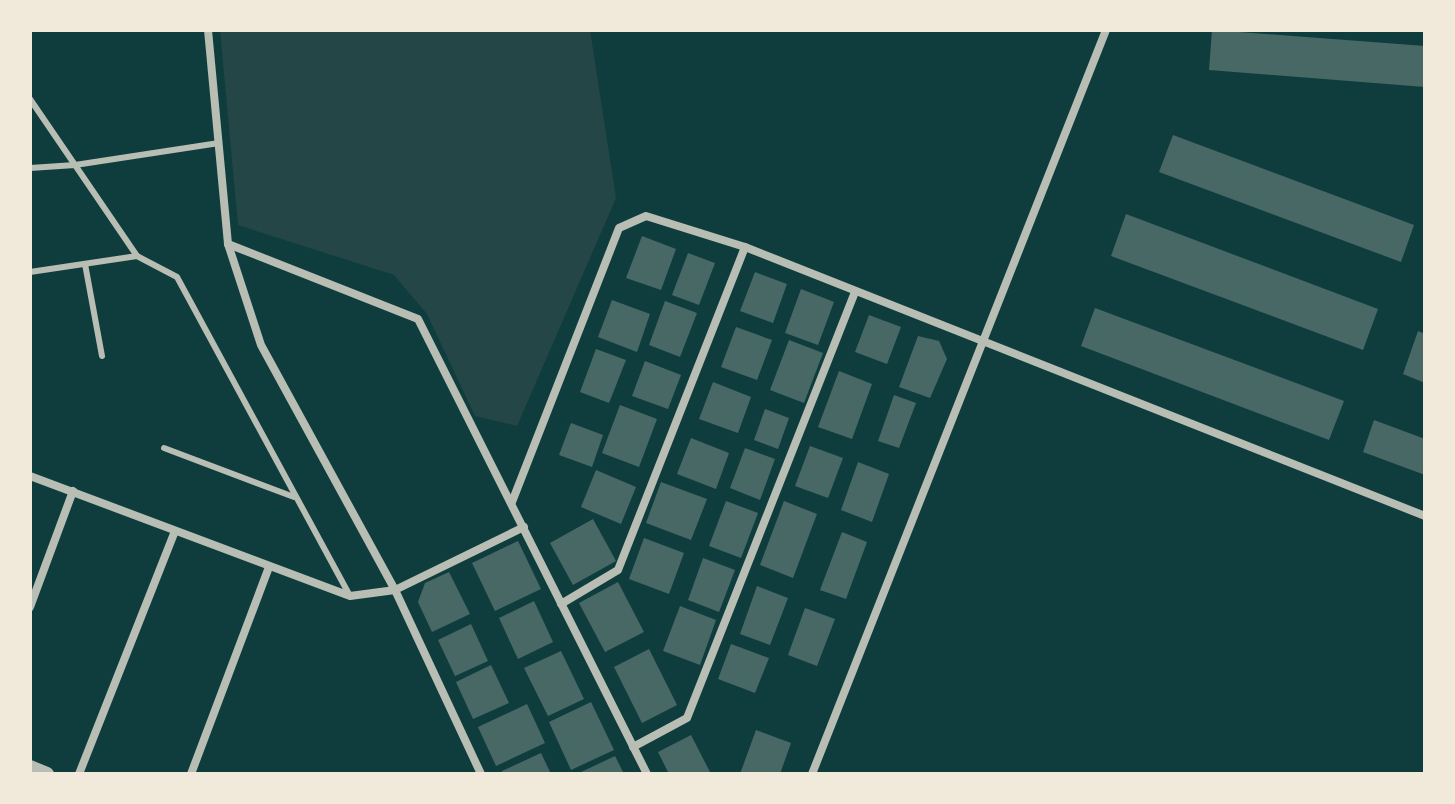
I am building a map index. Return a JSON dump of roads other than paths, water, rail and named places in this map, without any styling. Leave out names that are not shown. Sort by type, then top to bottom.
[{"type":"street","points":[[208,30],[228,244],[261,345],[395,590],[481,774]]},
{"type":"street","points":[[812,774],[1106,30]]},
{"type":"street","points":[[512,502],[619,228],[646,216],[745,247],[1425,516]]},
{"type":"street","points":[[228,244],[418,319],[647,774]]},
{"type":"street","points":[[561,604],[618,570],[745,247]]},
{"type":"street","points":[[633,747],[687,718],[855,292]]},
{"type":"street","points":[[30,476],[350,596],[395,590],[524,527]]},
{"type":"street","points":[[30,607],[73,491]]},
{"type":"street","points":[[79,774],[175,531]]},
{"type":"street","points":[[191,774],[269,567]]},
{"type":"street","points":[[30,767],[47,774]]},
{"type":"lane","points":[[30,99],[137,256],[177,277],[350,596]]},
{"type":"lane","points":[[30,168],[75,165],[219,143]]},
{"type":"lane","points":[[30,272],[137,256]]},
{"type":"lane","points":[[85,264],[102,356]]},
{"type":"lane","points":[[164,448],[294,497]]}]
